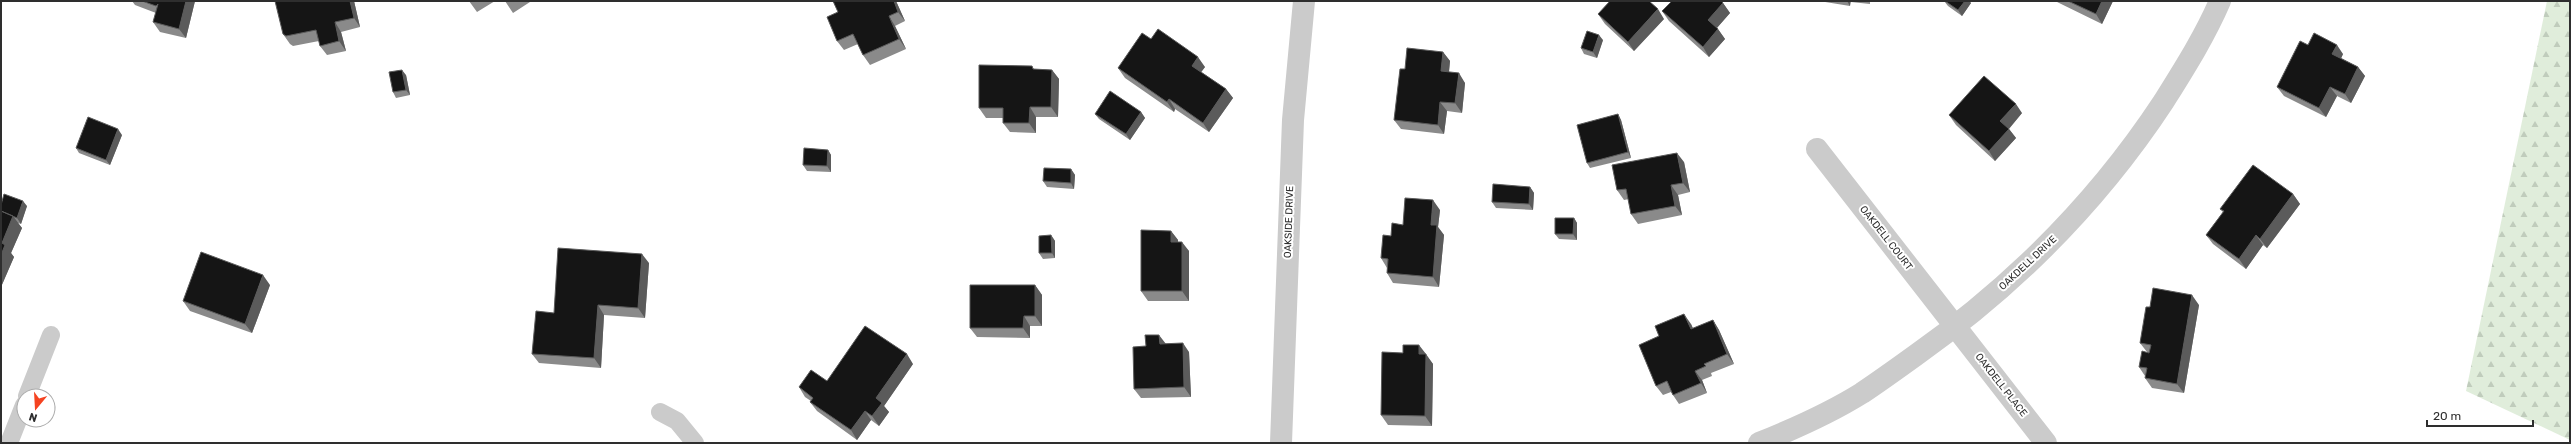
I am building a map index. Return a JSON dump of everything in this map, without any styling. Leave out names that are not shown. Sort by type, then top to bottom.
[{"type":"street","name":"OAKSIDE DRIVE","points":[[1280,443],[1293,120],[1304,1]]},
{"type":"street","name":"OAKDELL DRIVE","points":[[1759,443],[1785,433],[1861,393],[1955,327],[2015,277],[2070,224],[2127,154],[2184,70],[2220,1]]},
{"type":"street","name":"OAKDELL COURT","points":[[1817,149],[1955,327]]},
{"type":"street","name":"OAKDELL PLACE","points":[[1955,327],[2046,443]]},
{"type":"lane","points":[[30,388],[51,335]]},
{"type":"lane","points":[[660,412],[677,421],[695,443]]},
{"type":"lane","points":[[9,443],[16,425]]},
{"type":"green space","points":[[2547,1],[2570,1],[2570,440],[2466,391]]},
{"type":"building","points":[[142,1],[186,1],[179,29],[153,22],[158,4],[156,6]]},
{"type":"building","points":[[275,1],[350,1],[354,18],[335,22],[339,41],[320,46],[316,30],[286,36],[283,34]]},
{"type":"building","points":[[833,1],[894,1],[898,12],[889,16],[899,39],[863,55],[853,34],[837,41],[827,17],[838,12]]},
{"type":"building","points":[[1610,1],[1649,1],[1658,9],[1628,42],[1598,14]]},
{"type":"building","points":[[1672,1],[1721,1],[1723,3],[1708,20],[1718,29],[1703,47],[1662,11]]},
{"type":"building","points":[[1945,1],[1965,1],[1958,10]]},
{"type":"building","points":[[2068,1],[2102,1],[2096,14]]},
{"type":"building","points":[[1158,29],[1198,57],[1192,66],[1226,89],[1203,123],[1169,99],[1167,102],[1118,68],[1142,33],[1151,39]]},
{"type":"building","points":[[1587,31],[1599,35],[1593,52],[1581,48]]},
{"type":"building","points":[[2314,33],[2337,45],[2332,54],[2358,67],[2345,94],[2330,87],[2319,108],[2277,87],[2300,41],[2308,45]]},
{"type":"building","points":[[1407,48],[1443,52],[1441,71],[1459,73],[1455,103],[1440,102],[1438,125],[1394,120],[1400,69],[1405,69]]},
{"type":"building","points":[[979,65],[1032,66],[1033,69],[1052,70],[1051,107],[1030,107],[1029,123],[1003,123],[1003,108],[979,108]]},
{"type":"building","points":[[402,70],[406,90],[393,92],[389,72]]},
{"type":"building","points":[[1984,76],[2016,104],[2000,121],[2009,129],[1989,151],[1949,115]]},
{"type":"building","points":[[1110,91],[1141,112],[1126,134],[1095,114]]},
{"type":"building","points":[[1618,114],[1628,152],[1587,163],[1577,125]]},
{"type":"building","points":[[88,117],[118,129],[106,160],[76,148]]},
{"type":"building","points":[[804,148],[828,150],[827,166],[803,165]]},
{"type":"building","points":[[1677,153],[1683,183],[1671,185],[1675,206],[1631,214],[1626,189],[1617,190],[1612,165]]},
{"type":"building","points":[[2253,165],[2293,194],[2260,239],[2256,235],[2239,259],[2206,235],[2224,211],[2220,209]]},
{"type":"building","points":[[1044,168],[1071,169],[1071,183],[1043,181]]},
{"type":"building","points":[[1493,184],[1530,187],[1529,204],[1492,202]]},
{"type":"building","points":[[4,194],[23,201],[17,218],[1,211]]},
{"type":"building","points":[[1405,198],[1433,200],[1431,225],[1437,225],[1433,277],[1387,273],[1388,259],[1381,258],[1383,235],[1391,236],[1392,223],[1403,225]]},
{"type":"building","points":[[1,211],[13,216],[2,243],[5,245],[1,255]]},
{"type":"building","points":[[1555,218],[1574,218],[1573,234],[1555,234]]},
{"type":"building","points":[[1141,230],[1171,231],[1171,242],[1182,242],[1182,291],[1141,291]]},
{"type":"building","points":[[1051,235],[1052,253],[1039,253],[1039,236]]},
{"type":"building","points":[[558,248],[642,254],[638,308],[598,305],[594,358],[532,354],[536,311],[554,313]]},
{"type":"building","points":[[201,252],[263,275],[245,324],[183,301]]},
{"type":"building","points":[[970,285],[1035,285],[1035,316],[1024,316],[1023,328],[970,328]]},
{"type":"building","points":[[2153,288],[2192,295],[2177,384],[2145,378],[2147,368],[2139,367],[2142,351],[2149,353],[2151,345],[2140,343],[2146,307],[2150,307]]},
{"type":"building","points":[[1684,314],[1691,329],[1713,320],[1727,354],[1704,364],[1706,366],[1695,371],[1701,383],[1673,395],[1667,381],[1656,386],[1639,345],[1659,336],[1655,326]]},
{"type":"building","points":[[865,326],[907,354],[876,398],[882,403],[872,416],[865,411],[851,430],[810,402],[813,398],[799,387],[811,370],[827,381]]},
{"type":"building","points":[[1145,335],[1159,335],[1160,344],[1183,343],[1184,387],[1134,389],[1133,347],[1146,346]]},
{"type":"building","points":[[1403,345],[1419,345],[1419,354],[1426,354],[1425,416],[1381,415],[1382,352],[1403,353]]}]
